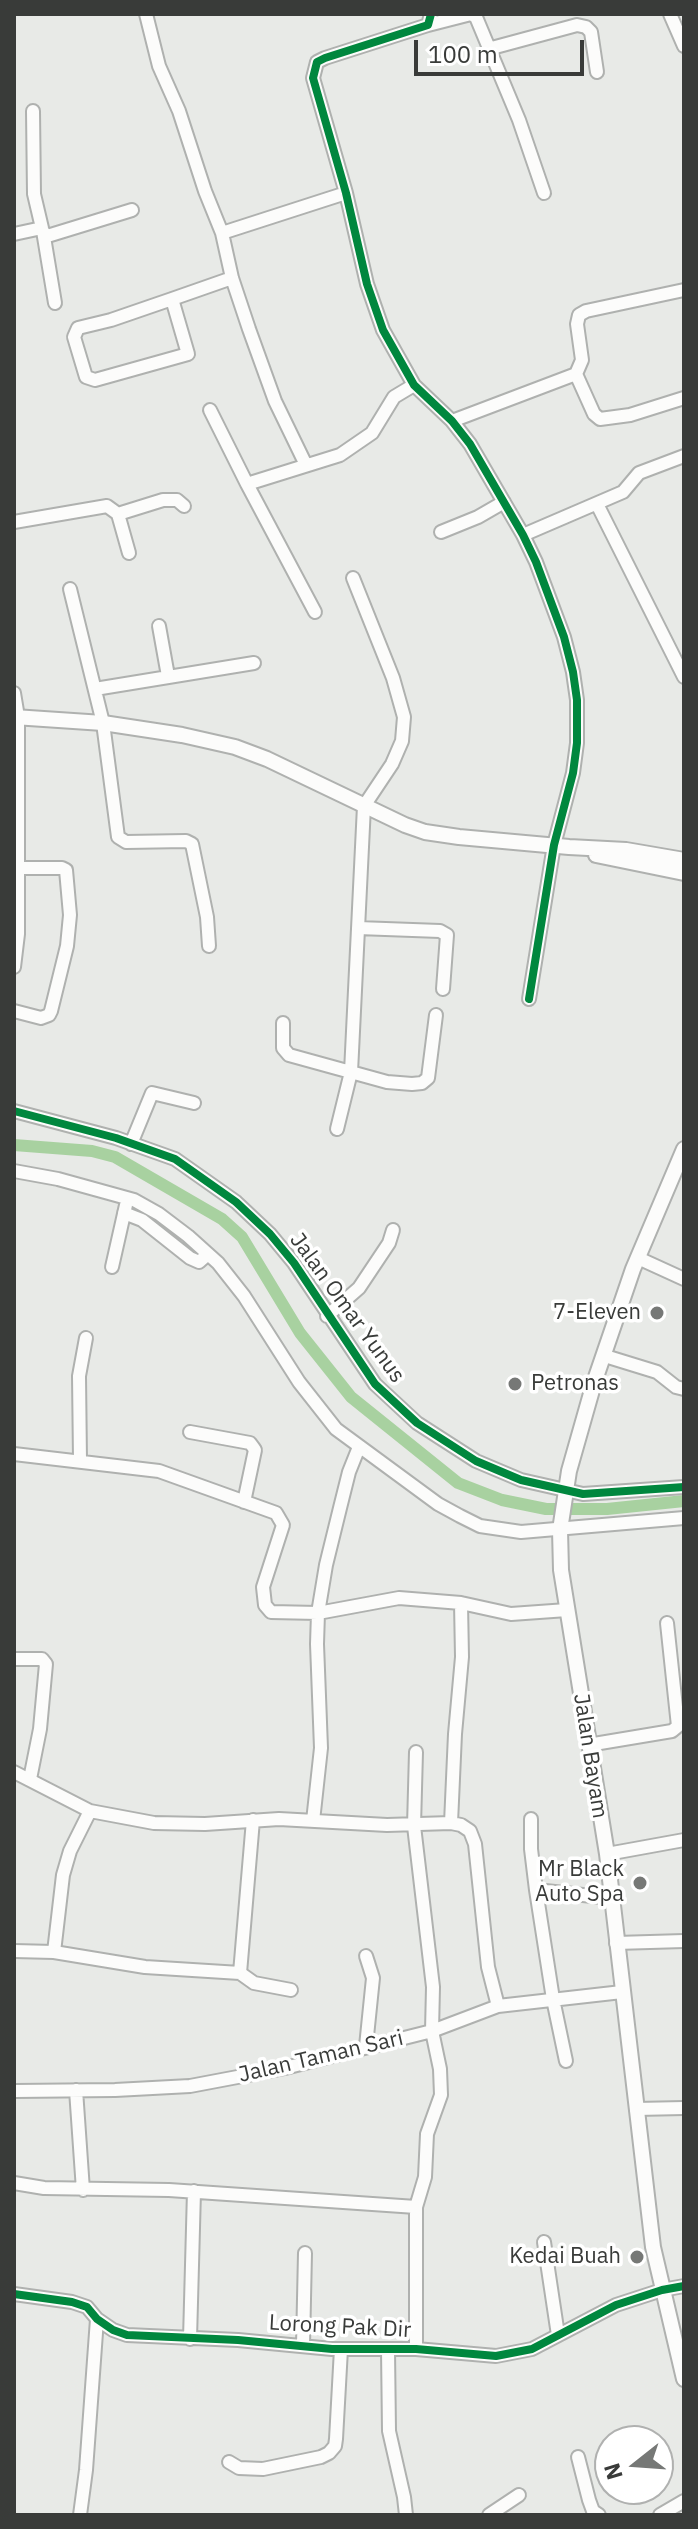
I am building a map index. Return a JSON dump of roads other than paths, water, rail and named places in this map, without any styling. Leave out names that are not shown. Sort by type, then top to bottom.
[{"type":"main road","points":[[16,717],[103,723],[235,747],[425,832],[626,850],[684,860]]},
{"type":"main road","points":[[561,846],[684,873]]},
{"type":"main road","name":"Jalan Bayam","points":[[684,1149],[638,1258],[579,1432],[560,1526],[561,1570],[607,1854],[653,2247],[684,2379]]},
{"type":"street","points":[[146,14],[159,66],[179,111],[222,233],[232,278],[275,401],[306,465]]},
{"type":"street","points":[[529,999],[561,846],[577,743],[577,700],[564,637],[523,535],[470,444],[452,421],[414,385],[383,330],[367,284],[346,193],[317,96],[313,78],[317,62],[430,19],[471,14],[479,23],[519,120],[544,193]]},
{"type":"street","points":[[670,14],[684,46]]},
{"type":"street","points":[[488,49],[577,25],[591,32],[597,72]]},
{"type":"street","points":[[33,111],[34,194],[55,303]]},
{"type":"street","points":[[222,233],[346,193]]},
{"type":"street","points":[[14,234],[43,233],[132,210]]},
{"type":"street","points":[[172,299],[188,354],[95,380],[86,377],[74,337],[78,328],[111,320],[232,278]]},
{"type":"street","points":[[452,421],[576,374],[582,360],[577,324],[579,315],[586,311],[684,290]]},
{"type":"street","points":[[576,374],[594,414],[600,419],[630,415],[684,398]]},
{"type":"street","points":[[247,484],[340,455],[372,433],[394,397],[414,385]]},
{"type":"street","points":[[210,410],[315,612]]},
{"type":"street","points":[[523,535],[623,492],[639,473],[684,456]]},
{"type":"street","points":[[118,514],[163,500],[177,500],[184,506]]},
{"type":"street","points":[[441,532],[504,502]]},
{"type":"street","points":[[597,504],[684,677]]},
{"type":"street","points":[[14,522],[107,506],[118,514],[129,553]]},
{"type":"street","points":[[337,1129],[351,1072],[364,806],[392,764],[402,741],[404,717],[393,678],[353,578]]},
{"type":"street","points":[[70,589],[103,723],[118,837],[126,842],[186,841],[192,844],[207,917],[209,946]]},
{"type":"street","points":[[159,626],[168,676]]},
{"type":"street","points":[[95,689],[254,663]]},
{"type":"street","points":[[14,693],[18,934],[14,967]]},
{"type":"street","points":[[14,1011],[41,1018],[49,1015],[67,946],[70,915],[68,874],[62,868],[17,868]]},
{"type":"street","points":[[358,928],[440,931],[447,935],[443,989]]},
{"type":"street","points":[[283,1023],[282,1039],[287,1053],[387,1082],[422,1083],[428,1078],[436,1015]]},
{"type":"street","points":[[131,1144],[152,1093],[194,1103]]},
{"type":"street","name":"Jalan Omar Yunus","points":[[14,1111],[175,1159],[236,1202],[270,1234],[294,1263],[375,1384],[417,1423],[476,1461],[564,1495],[684,1487]]},
{"type":"street","points":[[14,1171],[58,1179],[127,1198],[159,1214],[208,1254],[244,1296],[317,1407],[336,1429],[438,1504],[480,1526],[521,1532],[560,1526],[684,1518]]},
{"type":"street","points":[[112,1267],[127,1198]]},
{"type":"street","points":[[124,1213],[142,1220],[190,1258],[199,1262],[208,1254]]},
{"type":"street","points":[[327,1316],[359,1288],[389,1243],[393,1230]]},
{"type":"street","points":[[638,1258],[684,1279]]},
{"type":"street","points":[[80,1460],[79,1376],[86,1338]]},
{"type":"street","points":[[605,1356],[657,1372],[676,1387],[684,1389]]},
{"type":"street","points":[[190,1432],[250,1443],[255,1450],[244,1502]]},
{"type":"street","points":[[313,1821],[321,1748],[318,1613],[340,1508],[359,1447]]},
{"type":"street","points":[[14,1454],[159,1471],[276,1513],[283,1525],[263,1587],[265,1605],[271,1612],[318,1613],[399,1598],[461,1603],[511,1614],[567,1610]]},
{"type":"street","points":[[451,1823],[462,1657],[461,1603]]},
{"type":"street","points":[[588,1745],[672,1731],[678,1726],[667,1623]]},
{"type":"street","points":[[14,1659],[42,1659],[47,1671],[30,1779]]},
{"type":"street","points":[[416,1752],[414,1826],[433,1987],[432,2031],[440,2069],[441,2095],[427,2134],[425,2177],[416,2207],[416,2349]]},
{"type":"street","points":[[14,1772],[90,1811],[154,1823],[205,1824],[253,1820],[461,1825],[470,1831],[475,1844],[488,1967],[498,2006]]},
{"type":"street","points":[[54,1952],[63,1875],[70,1851],[90,1811]]},
{"type":"street","points":[[531,1819],[536,1890],[566,2061]]},
{"type":"street","points":[[240,1973],[253,1820]]},
{"type":"street","points":[[607,1854],[684,1840]]},
{"type":"street","points":[[536,1890],[611,1898]]},
{"type":"street","points":[[616,1943],[684,1941]]},
{"type":"street","points":[[14,1951],[54,1952],[145,1967],[240,1973],[254,1983],[291,1990]]},
{"type":"street","points":[[366,1956],[373,1978],[366,2046]]},
{"type":"street","name":"Jalan Taman Sari","points":[[14,2091],[190,2086],[285,2068],[432,2031],[498,2006],[622,1992]]},
{"type":"street","points":[[76,2090],[83,2190]]},
{"type":"street","points":[[636,2109],[684,2108]]},
{"type":"street","points":[[14,2183],[44,2188],[194,2191],[416,2207]]},
{"type":"street","points":[[190,2339],[194,2191]]},
{"type":"street","points":[[544,2242],[558,2335]]},
{"type":"street","points":[[303,2345],[305,2253]]},
{"type":"street","name":"Lorong Pak Dir","points":[[14,2294],[87,2307],[97,2319],[127,2335],[341,2349],[416,2349],[496,2356],[532,2349],[616,2305],[684,2286]]},
{"type":"street","points":[[80,2515],[97,2319]]},
{"type":"street","points":[[229,2462],[239,2468],[263,2469],[329,2453],[336,2439],[341,2349]]},
{"type":"street","points":[[388,2350],[389,2431],[406,2515]]},
{"type":"street","points":[[578,2457],[589,2500],[593,2511],[599,2515]]},
{"type":"street","points":[[489,2515],[519,2495]]},
{"type":"street","points":[[660,2515],[684,2501]]},
{"type":"waterway","points":[[14,1145],[92,1151],[115,1157],[222,1219],[242,1237],[300,1333],[351,1397],[458,1483],[502,1500],[546,1509],[607,1509],[684,1501]]},
{"type":"place","name":"7-Eleven","points":[[657,1313]]},
{"type":"place","name":"Petronas","points":[[515,1384]]},
{"type":"place","name":"Mr Black Auto Spa","points":[[640,1883]]},
{"type":"place","name":"Kedai Buah","points":[[637,2257]]}]
